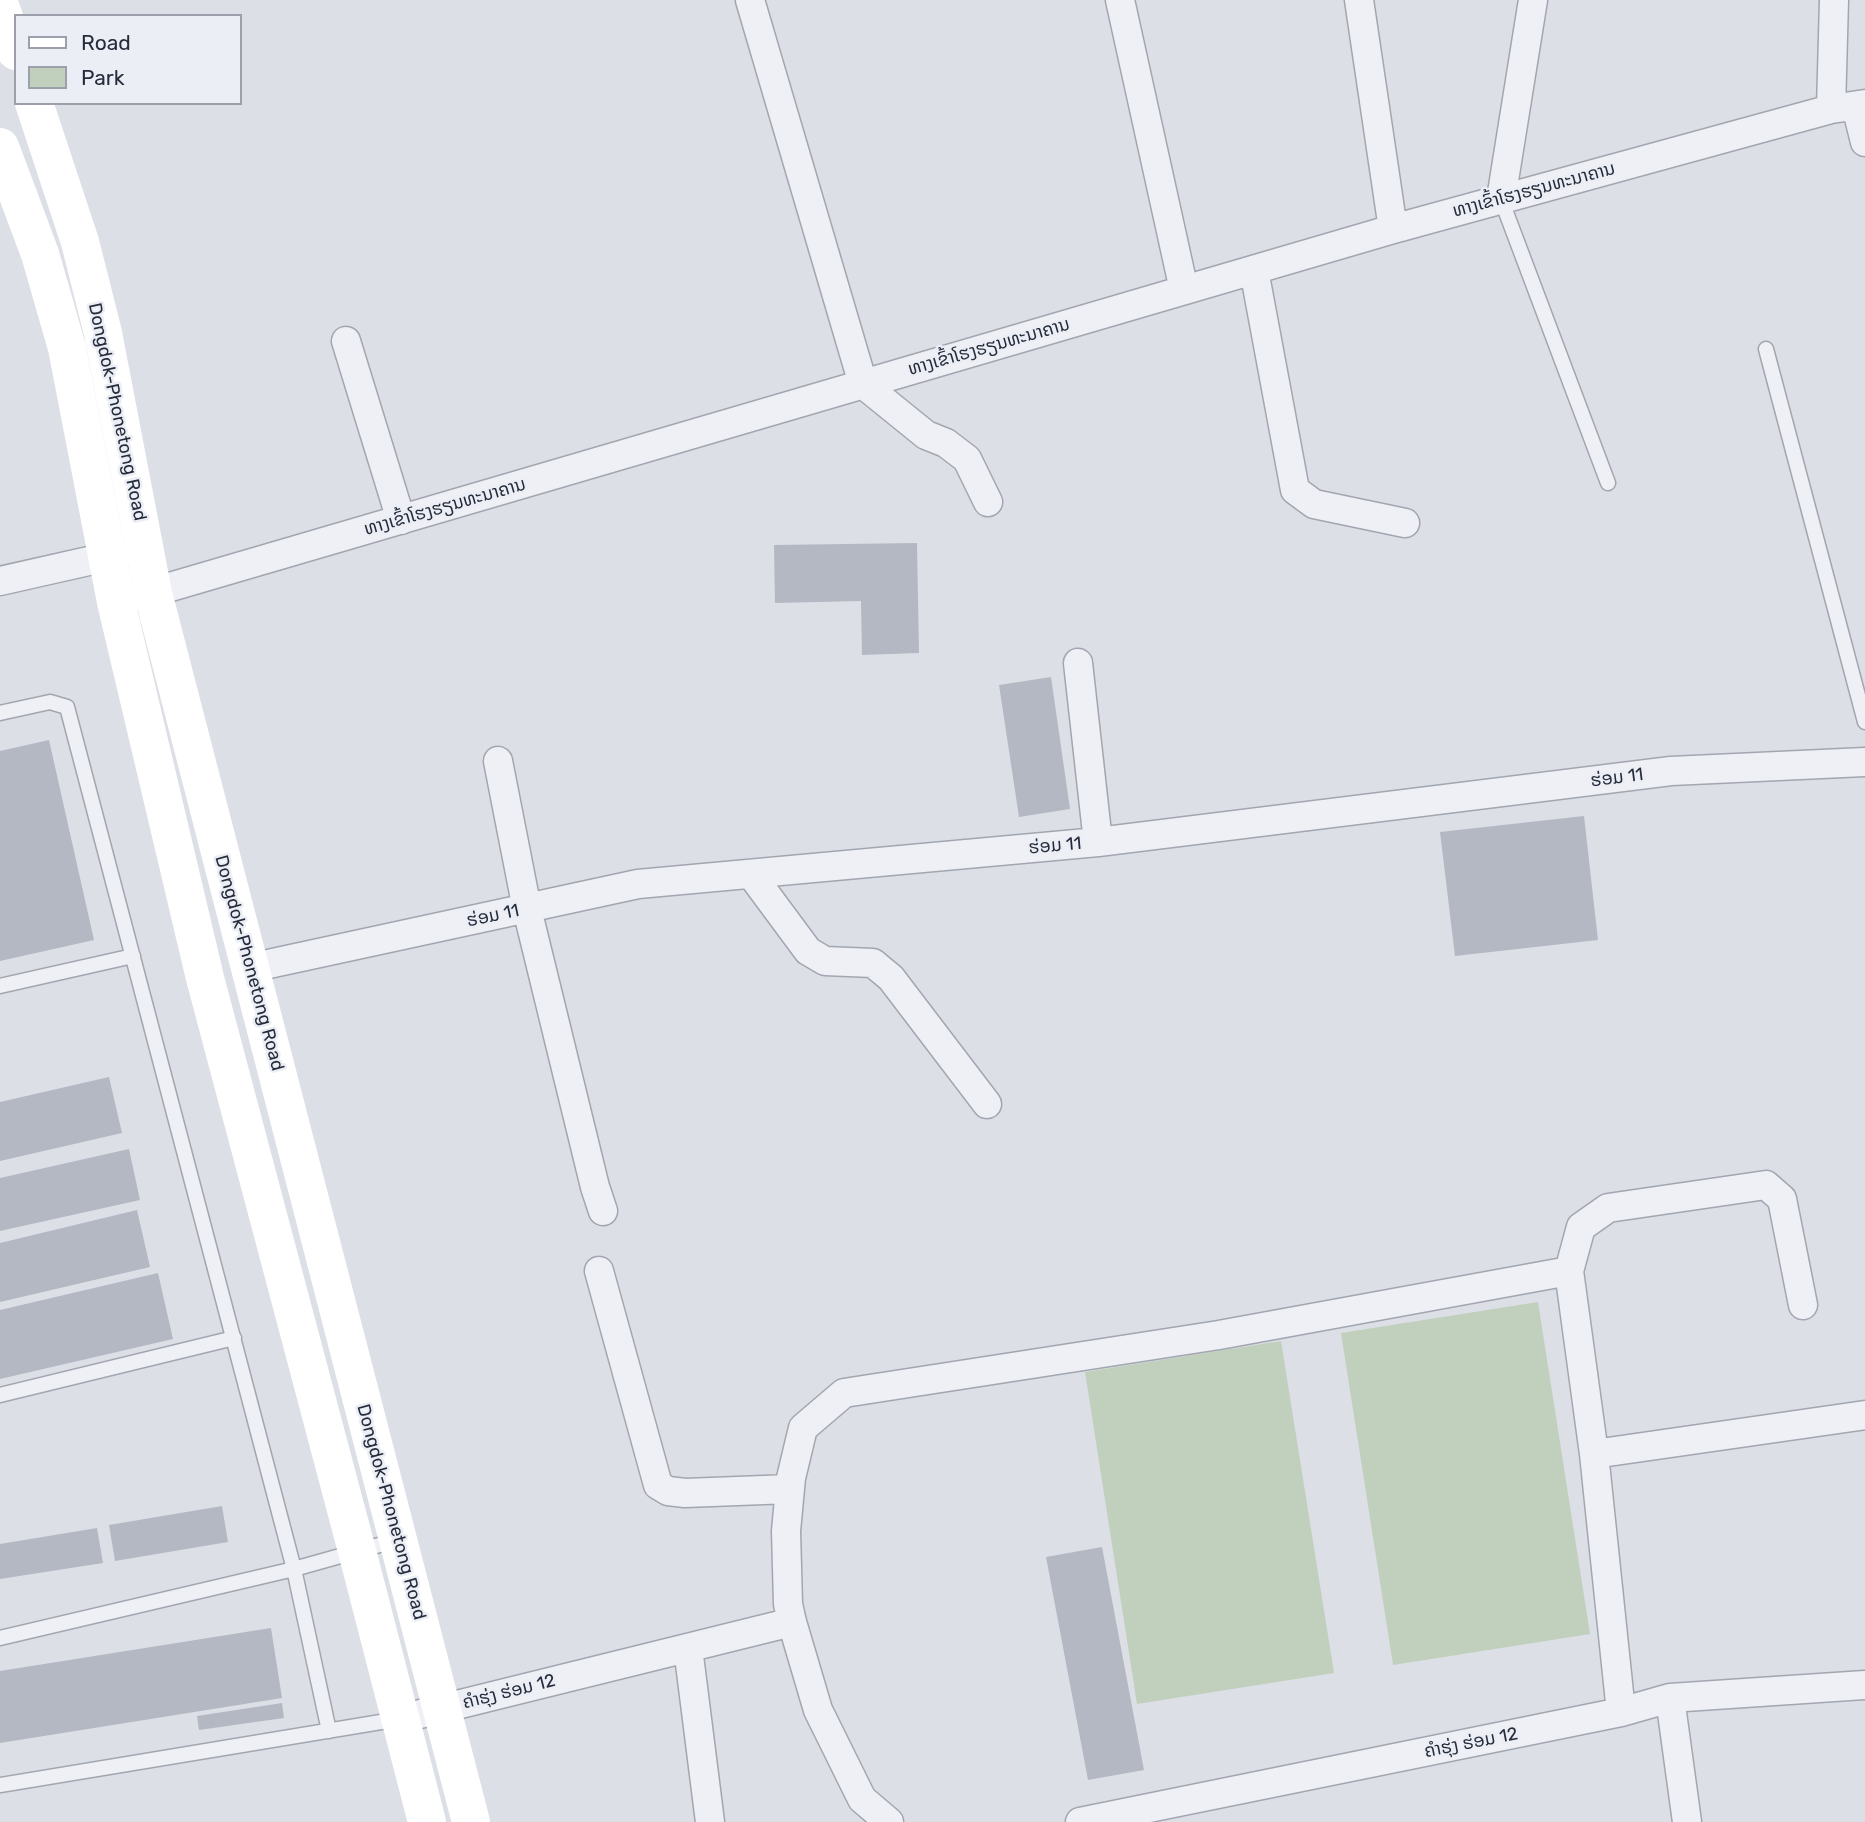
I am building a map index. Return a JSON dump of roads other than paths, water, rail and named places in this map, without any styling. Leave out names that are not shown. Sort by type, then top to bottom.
[{"type":"main road","points":[[0,6],[14,45]]},
{"type":"main road","name":"Dongdok-Phonetong Road","points":[[35,105],[80,242],[103,333],[153,593],[471,1822]]},
{"type":"main road","name":"Dongdok-Phonetong Road","points":[[0,147],[40,254],[66,348],[116,602],[205,978],[427,1822]]},
{"type":"street","points":[[750,0],[863,384],[926,435],[946,443],[967,458],[988,502]]},
{"type":"street","points":[[1119,0],[1184,290]]},
{"type":"street","points":[[1359,0],[1392,229]]},
{"type":"street","points":[[1501,199],[1533,0]]},
{"type":"street","points":[[1834,0],[1851,106],[1865,142]]},
{"type":"street","name":"ທາງເຂົ້າໂຮງຮຽນທະນາຄານ","points":[[116,602],[1392,229],[1851,106]]},
{"type":"street","points":[[1254,270],[1295,490],[1314,504],[1405,523]]},
{"type":"street","points":[[346,341],[401,520]]},
{"type":"street","points":[[0,581],[145,548]]},
{"type":"street","points":[[1078,663],[1098,842]]},
{"type":"street","points":[[498,761],[527,909],[603,1211]]},
{"type":"street","name":"ຮ່ອມ 11","points":[[250,968],[638,884],[1098,842],[1671,771],[1865,762]]},
{"type":"street","points":[[751,874],[808,951],[825,961],[873,963],[891,978],[987,1104]]},
{"type":"street","points":[[1621,1713],[1594,1454],[1569,1271],[1581,1227],[1608,1208],[1766,1185],[1782,1199],[1802,1305]]},
{"type":"street","points":[[599,1271],[659,1485],[668,1491],[685,1493],[790,1489]]},
{"type":"street","points":[[889,1822],[862,1798],[818,1710],[788,1604],[786,1531],[790,1489],[803,1428],[844,1392],[1219,1335],[1569,1271]]},
{"type":"street","points":[[1594,1454],[1865,1415]]},
{"type":"street","name":"ຄໍາຮຸ່ງ ຮ່ອມ 12","points":[[400,1719],[792,1622]]},
{"type":"street","points":[[688,1648],[709,1822]]},
{"type":"street","name":"ຄໍາຮຸ່ງ ຮ່ອມ 12","points":[[1080,1822],[1621,1713],[1670,1698],[1865,1685]]},
{"type":"street","points":[[1670,1698],[1687,1822]]},
{"type":"lane","points":[[1501,199],[1608,483]]},
{"type":"lane","points":[[1766,349],[1865,722]]},
{"type":"lane","points":[[0,713],[50,702],[67,707],[294,1569],[329,1731]]},
{"type":"lane","points":[[0,986],[133,956]]},
{"type":"lane","points":[[0,1395],[234,1338]]},
{"type":"lane","points":[[0,1639],[294,1569],[398,1540]]},
{"type":"lane","name":"ຄໍາຮຸ່ງ ຮ່ອມ 12","points":[[0,1785],[400,1719]]}]
